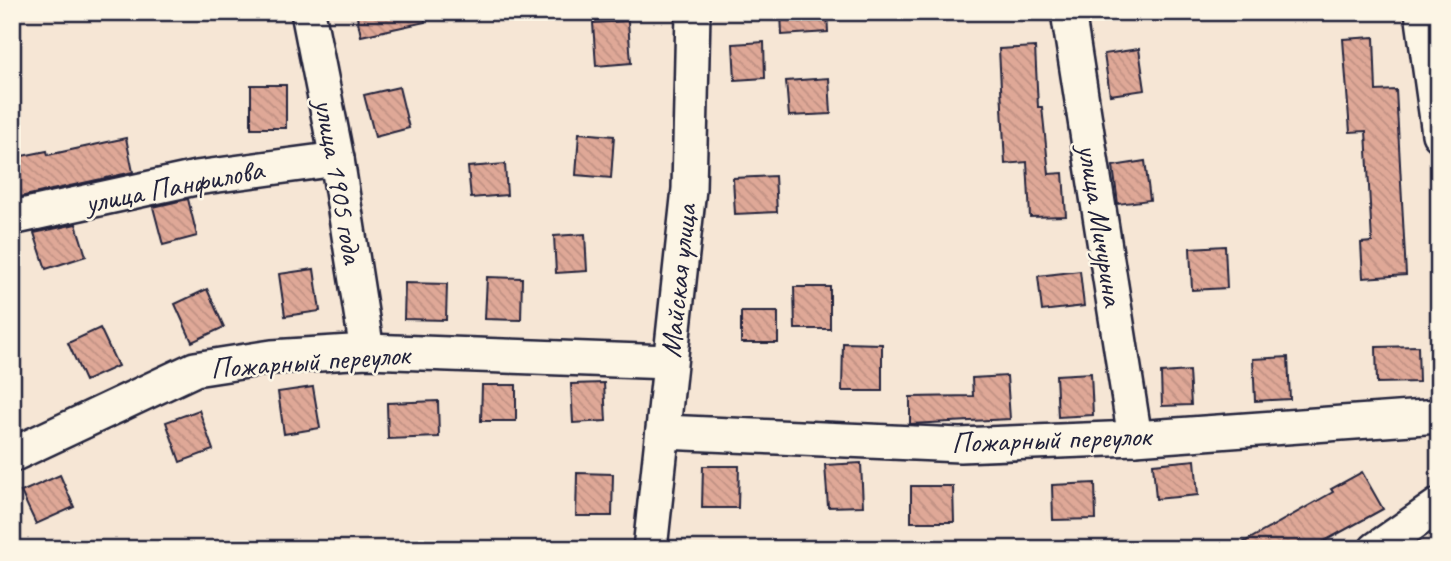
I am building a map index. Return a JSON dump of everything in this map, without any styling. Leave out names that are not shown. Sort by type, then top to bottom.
[{"type":"street","name":"улица 1905 года","points":[[308,12],[337,159],[367,351]]},
{"type":"street","name":"Майская улица","points":[[650,549],[689,189],[693,12]]},
{"type":"street","name":"улица Мичурина","points":[[1068,12],[1135,438]]},
{"type":"street","points":[[1422,12],[1439,134]]},
{"type":"street","name":"улица Панфилова","points":[[12,218],[196,178],[337,159]]},
{"type":"street","name":"Пожарный переулок","points":[[12,455],[195,369],[272,357],[367,351],[669,362]]},
{"type":"street","name":"Пожарный переулок","points":[[663,432],[960,444],[1135,438],[1439,416]]},
{"type":"street","points":[[1376,549],[1439,505]]},
{"type":"building","points":[[356,12],[424,12],[425,22],[361,36]]},
{"type":"building","points":[[781,12],[827,12],[828,32],[782,35]]},
{"type":"building","points":[[628,21],[631,63],[596,66],[593,23]]},
{"type":"building","points":[[1374,37],[1376,91],[1396,90],[1406,275],[1363,278],[1361,243],[1372,242],[1366,131],[1350,132],[1343,39]]},
{"type":"building","points":[[764,42],[765,78],[735,80],[733,44]]},
{"type":"building","points":[[1035,47],[1038,107],[1042,107],[1049,174],[1063,173],[1066,216],[1030,217],[1027,162],[1005,164],[999,49]]},
{"type":"building","points":[[1139,49],[1145,90],[1110,95],[1104,54]]},
{"type":"building","points":[[829,78],[831,114],[789,116],[786,81]]},
{"type":"building","points":[[251,85],[286,85],[286,128],[251,128]]},
{"type":"building","points":[[399,87],[409,128],[375,137],[364,95]]},
{"type":"building","points":[[579,133],[614,136],[611,178],[576,175]]},
{"type":"building","points":[[126,138],[133,172],[20,197],[12,158],[47,151],[48,155]]},
{"type":"building","points":[[1145,161],[1150,200],[1118,204],[1113,166]]},
{"type":"building","points":[[505,164],[507,195],[471,198],[468,167]]},
{"type":"building","points":[[775,176],[777,212],[735,214],[733,178]]},
{"type":"building","points":[[188,199],[197,236],[163,245],[153,207]]},
{"type":"building","points":[[76,224],[86,256],[46,269],[34,233]]},
{"type":"building","points":[[585,234],[587,271],[556,273],[554,236]]},
{"type":"building","points":[[1225,246],[1227,288],[1192,290],[1190,248]]},
{"type":"building","points":[[314,269],[320,311],[285,316],[279,274]]},
{"type":"building","points":[[1080,271],[1084,306],[1042,311],[1038,276]]},
{"type":"building","points":[[487,277],[522,278],[521,320],[485,319]]},
{"type":"building","points":[[405,283],[447,284],[446,320],[404,319]]},
{"type":"building","points":[[794,287],[830,287],[830,329],[795,329]]},
{"type":"building","points":[[207,289],[224,327],[192,342],[175,304]]},
{"type":"building","points":[[741,312],[778,312],[778,343],[741,343]]},
{"type":"building","points":[[100,328],[118,366],[85,381],[68,343]]},
{"type":"building","points":[[843,343],[882,344],[882,391],[842,391]]},
{"type":"building","points":[[1418,346],[1419,382],[1377,383],[1376,347]]},
{"type":"building","points":[[1288,357],[1290,399],[1255,401],[1253,359]]},
{"type":"building","points":[[1189,371],[1191,405],[1162,406],[1161,373]]},
{"type":"building","points":[[1091,373],[1093,415],[1058,417],[1056,375]]},
{"type":"building","points":[[1007,376],[1010,419],[910,424],[910,397],[973,396],[972,378]]},
{"type":"building","points":[[604,383],[606,421],[573,423],[571,384]]},
{"type":"building","points":[[482,385],[516,385],[516,421],[481,421]]},
{"type":"building","points":[[313,387],[320,428],[284,434],[278,392]]},
{"type":"building","points":[[438,401],[439,437],[388,439],[387,403]]},
{"type":"building","points":[[199,410],[213,450],[180,462],[166,422]]},
{"type":"building","points":[[1195,460],[1198,495],[1156,499],[1153,464]]},
{"type":"building","points":[[861,463],[863,506],[828,507],[825,465]]},
{"type":"building","points":[[703,466],[739,466],[738,508],[702,508]]},
{"type":"building","points":[[1362,472],[1383,509],[1310,549],[1232,549],[1333,492],[1331,489]]},
{"type":"building","points":[[577,473],[613,474],[612,516],[576,516]]},
{"type":"building","points":[[60,475],[74,507],[36,524],[21,492]]},
{"type":"building","points":[[1095,483],[1096,519],[1053,520],[1052,485]]},
{"type":"building","points":[[911,486],[953,486],[954,522],[911,522]]}]
